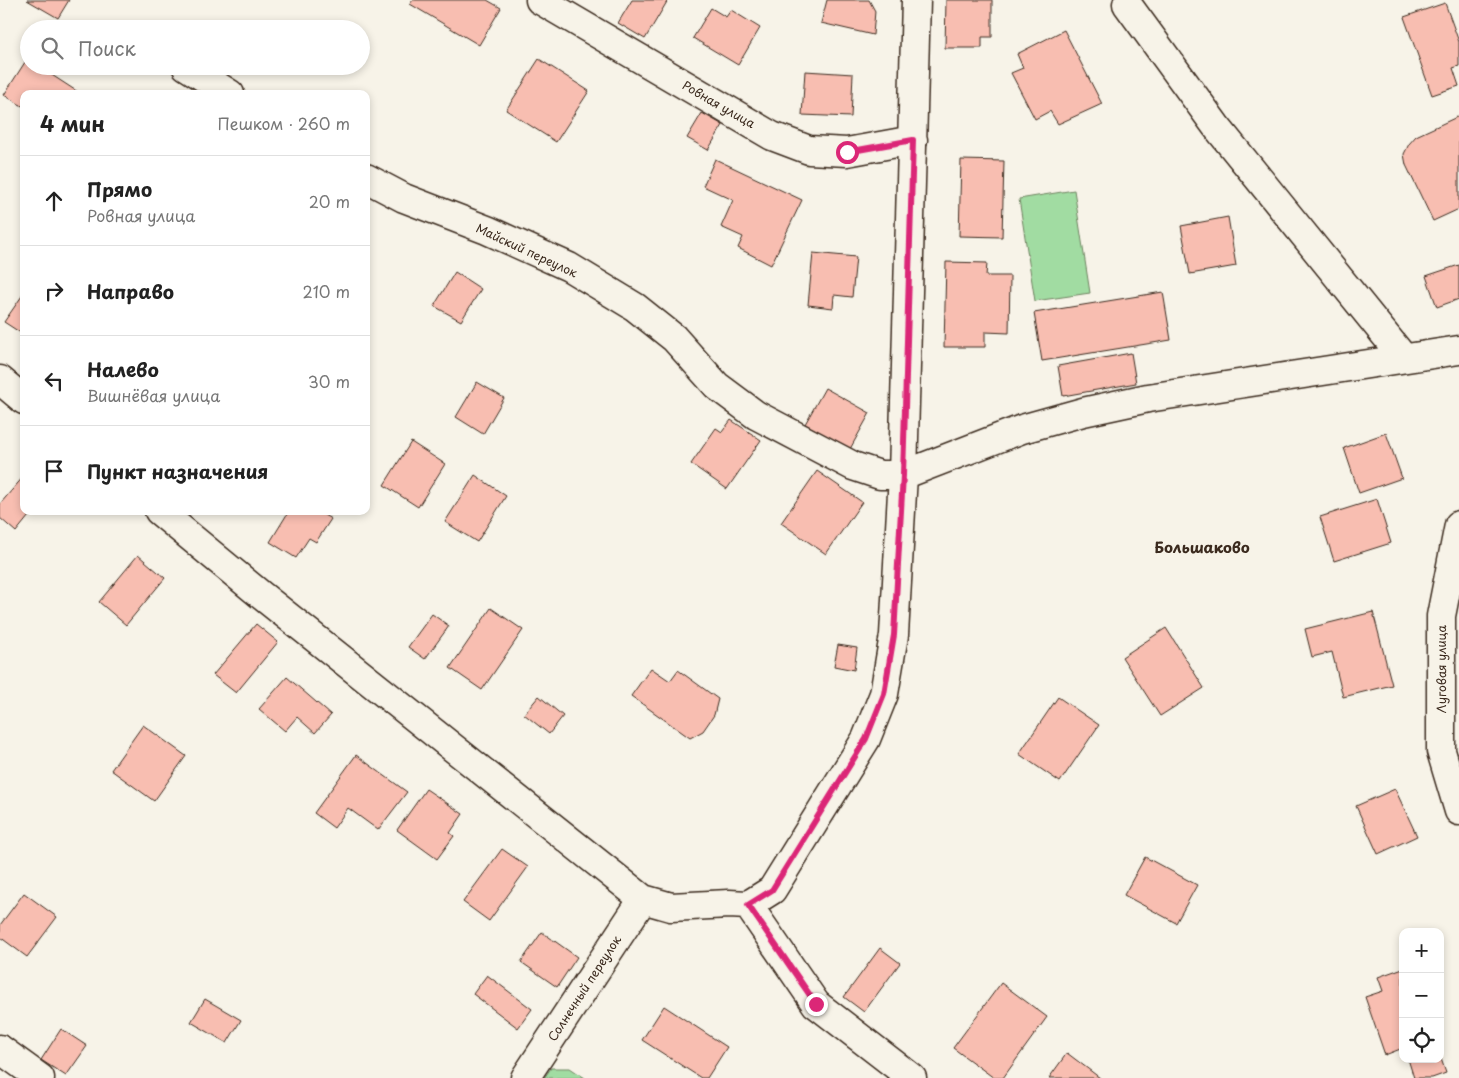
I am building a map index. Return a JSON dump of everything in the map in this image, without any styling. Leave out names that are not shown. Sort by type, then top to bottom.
[{"type":"street","name":"Ровная улица","points":[[540,0],[772,136],[809,150],[847,152],[913,140]]},
{"type":"street","points":[[164,515],[269,602],[643,899],[671,907],[748,905],[772,890],[866,739],[884,694],[894,635],[903,475],[916,0]]},
{"type":"street","points":[[1127,4],[1216,126],[1403,357]]},
{"type":"street","points":[[200,75],[224,90]]},
{"type":"street","name":"Майский переулок","points":[[370,180],[404,198],[487,230],[568,267],[635,307],[666,331],[718,386],[756,415],[853,466],[880,474],[903,475]]},
{"type":"street","points":[[903,475],[1022,429],[1083,412],[1148,398],[1403,357],[1459,350]]},
{"type":"street","points":[[0,380],[20,397]]},
{"type":"street","name":"Луговая улица","points":[[1459,525],[1442,616],[1441,751],[1459,811]]},
{"type":"street","name":"Солнечный переулок","points":[[526,1078],[643,899]]},
{"type":"street","points":[[748,905],[816,1004],[912,1078]]},
{"type":"street","points":[[0,1049],[40,1078]]},
{"type":"green space","points":[[1074,190],[1090,293],[1035,301],[1019,199]]},
{"type":"green space","points":[[551,1068],[570,1068],[585,1078],[544,1078]]},
{"type":"building","points":[[27,0],[69,0],[58,18]]},
{"type":"building","points":[[413,0],[487,0],[501,8],[479,45],[410,4]]},
{"type":"building","points":[[632,0],[668,0],[645,39],[618,23]]},
{"type":"building","points":[[827,0],[869,0],[875,11],[873,35],[821,23]]},
{"type":"building","points":[[946,0],[992,0],[992,37],[982,37],[982,48],[945,48]]},
{"type":"building","points":[[1445,3],[1459,42],[1459,66],[1453,68],[1459,86],[1432,95],[1404,17]]},
{"type":"building","points":[[711,8],[726,17],[731,10],[760,28],[738,65],[693,38]]},
{"type":"building","points":[[1064,30],[1102,104],[1058,124],[1050,111],[1035,119],[1011,73],[1023,68],[1017,54]]},
{"type":"building","points":[[539,59],[589,91],[556,142],[506,110]]},
{"type":"building","points":[[20,70],[20,75],[52,75],[75,90],[20,90],[20,105],[4,95]]},
{"type":"building","points":[[805,71],[853,74],[851,117],[802,115]]},
{"type":"building","points":[[702,113],[723,125],[708,150],[687,138]]},
{"type":"building","points":[[1459,116],[1459,209],[1433,221],[1406,165],[1404,154],[1416,136]]},
{"type":"building","points":[[715,159],[802,200],[771,265],[738,248],[743,237],[721,227],[733,200],[703,186]]},
{"type":"building","points":[[961,160],[1004,161],[1002,237],[959,236]]},
{"type":"building","points":[[1228,217],[1236,266],[1190,274],[1181,226]]},
{"type":"building","points":[[813,253],[856,257],[852,297],[834,295],[833,308],[808,305]]},
{"type":"building","points":[[946,262],[987,263],[986,276],[1010,276],[1009,333],[985,332],[985,347],[944,347]]},
{"type":"building","points":[[1459,265],[1459,299],[1437,307],[1426,276]]},
{"type":"building","points":[[455,272],[481,289],[461,321],[434,306]]},
{"type":"building","points":[[1163,292],[1171,340],[1042,361],[1034,313]]},
{"type":"building","points":[[20,299],[20,332],[4,322]]},
{"type":"building","points":[[1131,353],[1136,383],[1063,396],[1058,366]]},
{"type":"building","points":[[477,382],[504,398],[483,434],[456,417]]},
{"type":"building","points":[[825,388],[870,413],[850,449],[805,424]]},
{"type":"building","points":[[731,420],[761,440],[727,489],[691,464],[716,428],[722,432]]},
{"type":"building","points":[[1386,433],[1402,478],[1359,493],[1344,448]]},
{"type":"building","points":[[411,442],[445,464],[418,507],[384,485]]},
{"type":"building","points":[[817,471],[862,502],[826,554],[781,523]]},
{"type":"building","points":[[475,475],[506,496],[477,542],[445,522]]},
{"type":"building","points":[[20,481],[20,515],[30,515],[16,532],[0,518],[0,504]]},
{"type":"building","points":[[1377,499],[1391,543],[1334,561],[1320,517]]},
{"type":"building","points":[[287,515],[324,515],[331,519],[316,542],[309,538],[296,558],[270,542]]},
{"type":"building","points":[[138,555],[165,578],[126,625],[99,602]]},
{"type":"building","points":[[491,608],[523,630],[482,690],[450,668]]},
{"type":"building","points":[[1373,612],[1392,685],[1343,697],[1332,652],[1312,657],[1305,629]]},
{"type":"building","points":[[432,614],[449,626],[425,659],[408,647]]},
{"type":"building","points":[[256,624],[278,642],[236,693],[213,675]]},
{"type":"building","points":[[1166,628],[1204,688],[1160,716],[1122,657]]},
{"type":"building","points":[[838,645],[857,648],[854,670],[834,666]]},
{"type":"building","points":[[651,668],[670,681],[678,670],[718,699],[714,715],[703,731],[690,738],[631,696]]},
{"type":"building","points":[[287,677],[331,715],[315,733],[297,717],[285,731],[259,709]]},
{"type":"building","points":[[539,696],[563,716],[549,734],[524,714]]},
{"type":"building","points":[[1058,697],[1099,725],[1060,782],[1019,754]]},
{"type":"building","points":[[143,725],[186,756],[154,801],[111,770]]},
{"type":"building","points":[[356,755],[407,792],[378,830],[348,808],[334,828],[314,813]]},
{"type":"building","points":[[426,789],[463,814],[450,833],[454,836],[437,859],[397,830]]},
{"type":"building","points":[[1395,789],[1417,836],[1378,854],[1356,806]]},
{"type":"building","points":[[502,849],[528,867],[489,921],[463,902]]},
{"type":"building","points":[[1145,857],[1197,885],[1176,923],[1124,895]]},
{"type":"building","points":[[24,893],[57,917],[27,957],[0,937],[0,925]]},
{"type":"building","points":[[542,932],[577,957],[557,987],[521,962]]},
{"type":"building","points":[[880,948],[900,963],[864,1012],[844,997]]},
{"type":"building","points":[[1399,969],[1399,1050],[1385,1055],[1365,997],[1383,991],[1378,977]]},
{"type":"building","points":[[487,975],[532,1009],[518,1028],[473,994]]},
{"type":"building","points":[[1001,983],[1047,1017],[1003,1078],[994,1078],[953,1048]]},
{"type":"building","points":[[205,999],[241,1020],[227,1043],[191,1022]]},
{"type":"building","points":[[664,1006],[727,1047],[707,1078],[701,1078],[642,1040]]},
{"type":"building","points":[[61,1029],[87,1046],[66,1076],[41,1060]]},
{"type":"building","points":[[1067,1053],[1100,1078],[1049,1078]]},
{"type":"building","points":[[1409,1063],[1442,1063],[1446,1073],[1432,1078],[1414,1078]]},
{"type":"district","name":"Большаково","points":[[1202,546]]},
{"type":"route","points":[[816,1004],[748,905],[772,890],[866,739],[884,694],[894,635],[903,475],[913,140],[847,152]]}]
